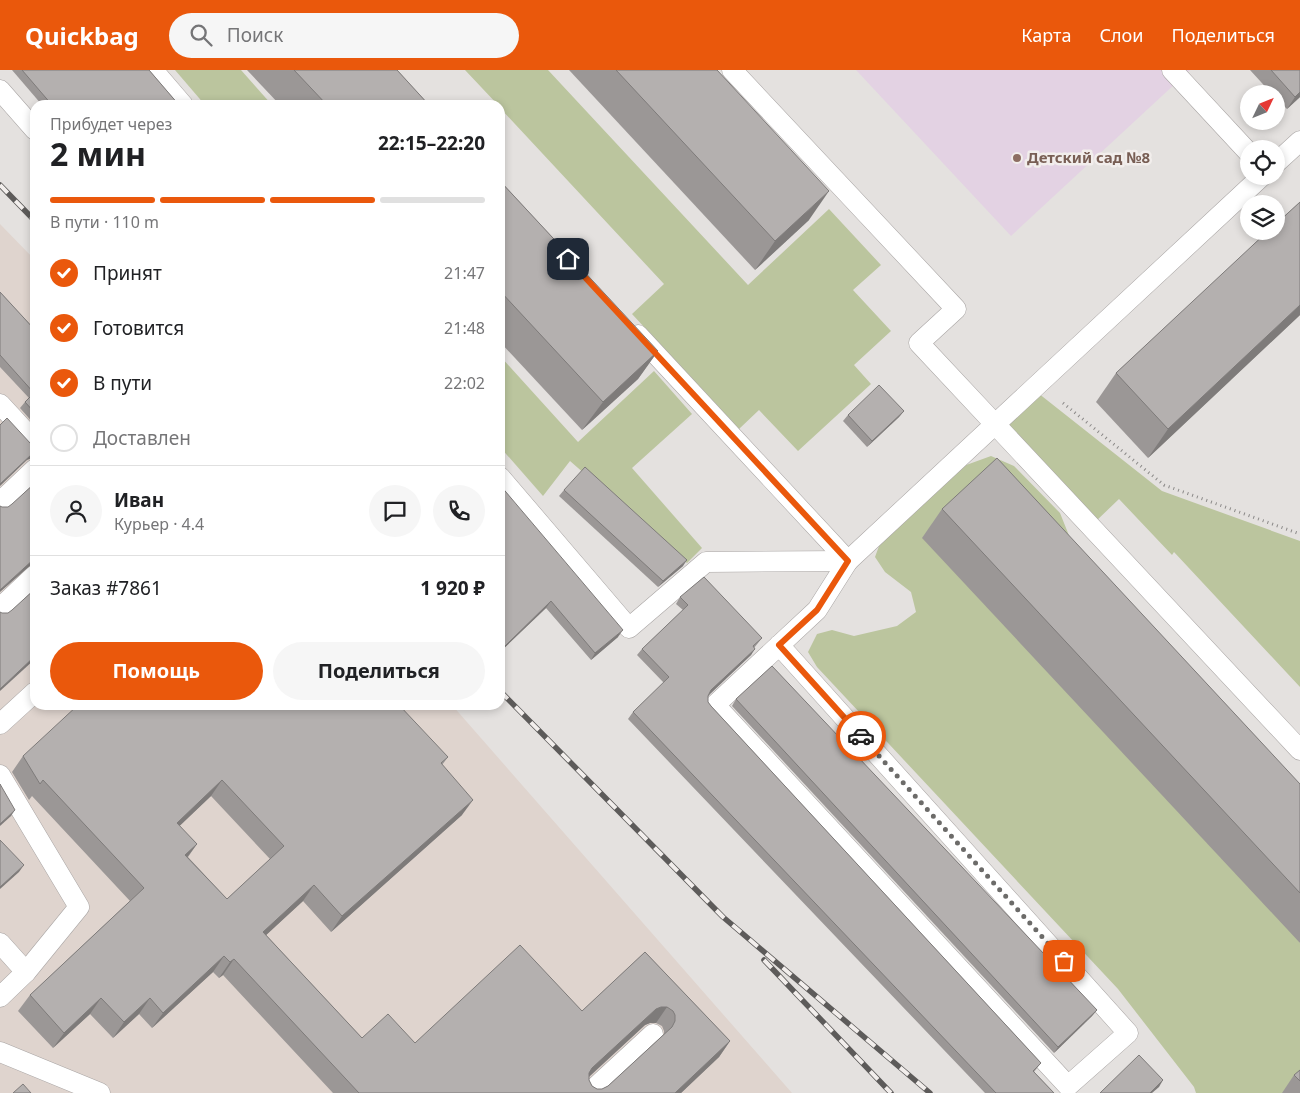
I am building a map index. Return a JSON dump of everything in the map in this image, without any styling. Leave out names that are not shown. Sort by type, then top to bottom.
[{"type":"lane","points":[[153,70],[179,100]]},
{"type":"lane","points":[[732,70],[956,309],[919,343],[1300,750]]},
{"type":"lane","points":[[1172,70],[1240,143]]},
{"type":"lane","points":[[0,90],[30,124]]},
{"type":"lane","points":[[1285,155],[1300,141]]},
{"type":"lane","points":[[779,645],[1128,1033],[1068,1086],[715,705],[779,645],[817,610],[848,561],[1252,185]]},
{"type":"lane","points":[[628,325],[848,561]]},
{"type":"lane","points":[[0,404],[30,437]]},
{"type":"lane","points":[[0,502],[30,474]]},
{"type":"lane","points":[[505,483],[629,628],[706,562],[848,561]]},
{"type":"lane","points":[[0,608],[30,580]]},
{"type":"lane","points":[[0,724],[30,697]]},
{"type":"lane","points":[[0,775],[79,907],[26,972],[0,997]]},
{"type":"lane","points":[[0,943],[26,972]]},
{"type":"lane","points":[[589,1093],[653,1034]]},
{"type":"lane","points":[[0,1052],[100,1093]]},
{"type":"path","points":[[1038,384],[1164,485],[1300,534]]},
{"type":"shaded area","name":"Детский сад №8","points":[[856,70],[1190,70],[1011,236]]},
{"type":"shaded area","points":[[0,224],[30,255],[30,710],[456,710],[792,1093],[0,1093]]},
{"type":"green space","points":[[175,70],[241,70],[268,100],[201,100]]},
{"type":"green space","points":[[465,70],[548,70],[748,285],[829,209],[881,265],[853,290],[891,331],[854,365],[871,384],[798,451],[759,410],[739,429],[632,314],[664,284],[505,113],[505,100],[493,100]]},
{"type":"green space","points":[[505,362],[578,442],[654,371],[692,414],[632,468],[702,548],[687,563],[570,461],[543,496],[505,453]]},
{"type":"green space","points":[[1038,393],[1162,491],[1300,541],[1300,687],[1174,552],[1172,555],[1119,499],[1094,523],[1002,426]]},
{"type":"green space","points":[[991,456],[1014,466],[1060,513],[1074,548],[1300,943],[1300,1080],[1286,1093],[1196,1093],[1194,1087],[1118,989],[817,667],[808,652],[817,634],[832,630],[854,636],[897,626],[916,612],[911,592],[885,572],[875,557],[882,538],[958,468]]},
{"type":"building","points":[[22,70],[149,70],[175,100],[48,100]]},
{"type":"building","points":[[294,70],[397,70],[424,100],[322,100]]},
{"type":"building","points":[[616,70],[717,70],[829,191],[775,241]]},
{"type":"building","points":[[1271,70],[1300,70],[1300,92],[1295,97]]},
{"type":"building","points":[[505,186],[658,351],[603,402],[505,296]]},
{"type":"building","points":[[1300,202],[1300,305],[1168,429],[1116,373],[1258,240],[1285,240],[1285,216]]},
{"type":"building","points":[[0,292],[30,325],[30,389],[0,355]]},
{"type":"building","points":[[879,385],[904,411],[872,441],[848,415]]},
{"type":"building","points":[[30,397],[30,408],[25,402]]},
{"type":"building","points":[[7,418],[30,443],[30,456],[0,484],[0,425]]},
{"type":"building","points":[[997,458],[1300,784],[1300,893],[942,509]]},
{"type":"building","points":[[585,467],[687,560],[663,581],[564,490]]},
{"type":"building","points":[[30,488],[30,563],[0,590],[0,506],[8,507]]},
{"type":"building","points":[[505,491],[623,630],[595,653],[551,601],[505,646]]},
{"type":"building","points":[[704,577],[762,638],[753,646],[755,649],[711,690],[708,702],[1041,1063],[1033,1071],[1054,1093],[996,1093],[633,712],[669,677],[642,649],[688,605],[680,597]]},
{"type":"building","points":[[30,594],[30,661],[0,689],[0,612],[8,613]]},
{"type":"building","points":[[772,666],[1097,1010],[1058,1047],[736,699]]},
{"type":"building","points":[[73,710],[404,710],[448,757],[441,763],[473,800],[342,916],[314,885],[263,932],[362,1038],[388,1014],[415,1043],[520,945],[582,1011],[645,952],[730,1041],[675,1093],[359,1093],[234,959],[230,962],[224,956],[163,1013],[150,998],[124,1022],[101,998],[64,1033],[30,995],[144,888],[43,780],[40,784],[23,756]],"holes":[[[222,780],[284,846],[227,899],[185,855],[197,844],[177,823]],[[667,1007],[675,1015],[672,1027],[608,1086],[602,1089],[592,1086],[589,1080],[589,1073],[592,1068],[656,1009]]]},
{"type":"building","points":[[0,784],[15,810],[0,824]]},
{"type":"building","points":[[0,840],[24,865],[0,887]]},
{"type":"building","points":[[1139,1055],[1163,1080],[1150,1093],[1100,1093]]},
{"type":"building","points":[[1300,1070],[1300,1081],[1294,1075]]},
{"type":"building","points":[[23,1084],[31,1093],[13,1093]]},
{"type":"railway","points":[[0,185],[30,216]]},
{"type":"railway","points":[[505,696],[723,917],[930,1093]]},
{"type":"railway","points":[[764,960],[891,1093]]},
{"type":"way so far","points":[[861,736],[1064,961]]},
{"type":"place","name":"Детский сад №8","points":[[1017,158]]},
{"type":"route","points":[[568,259],[848,561],[817,610],[779,645],[861,736]]}]
